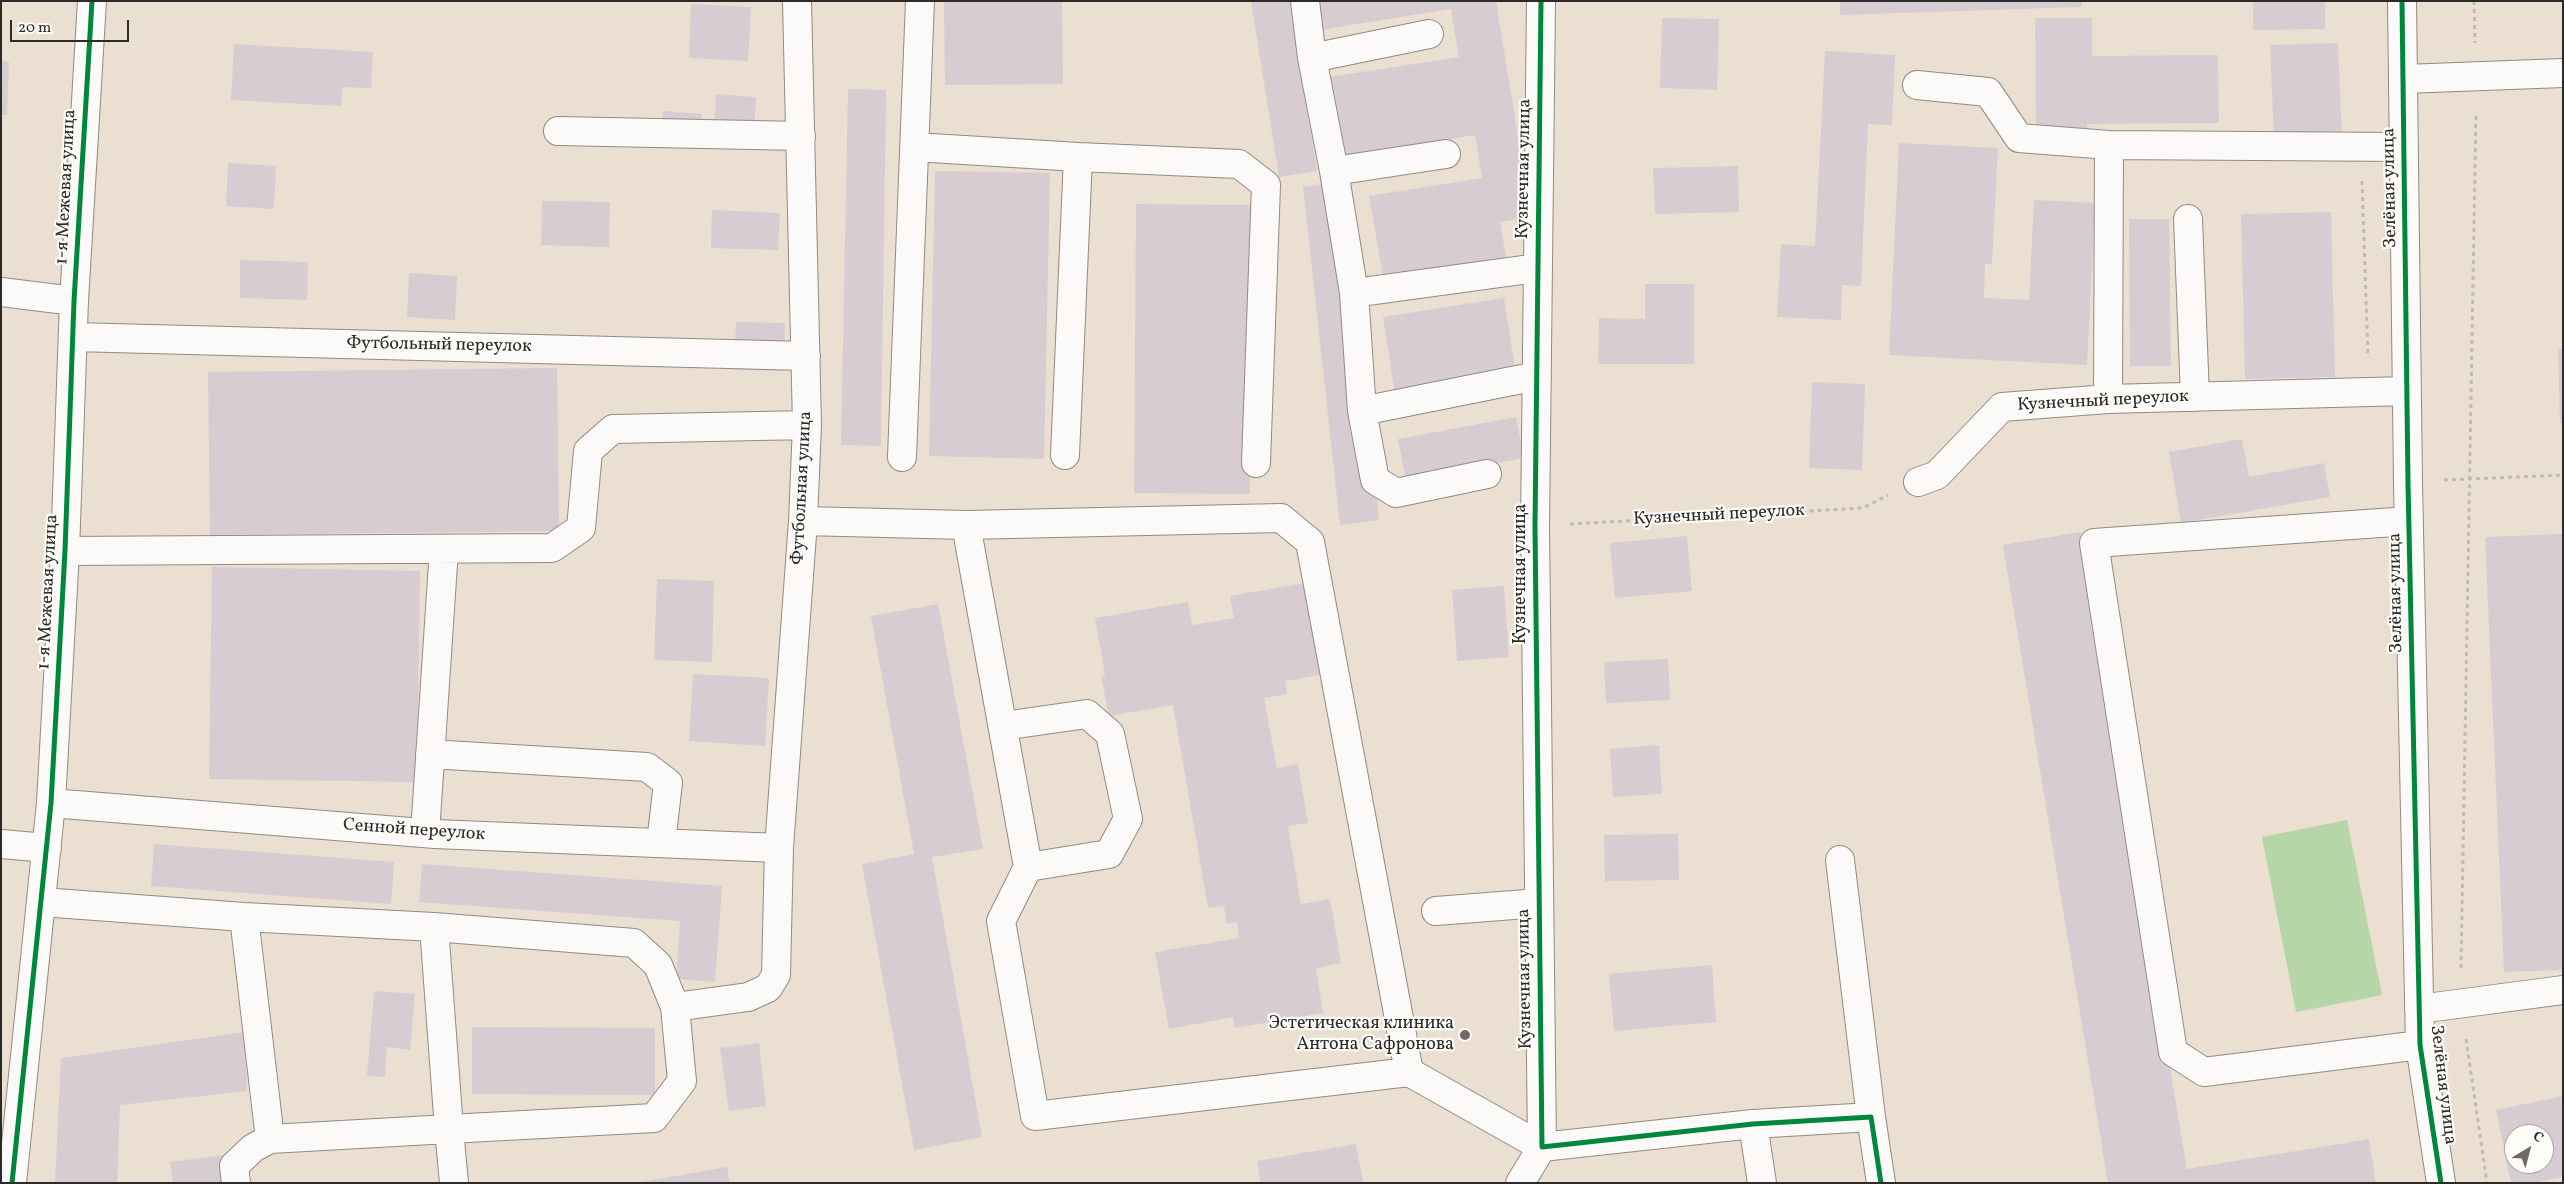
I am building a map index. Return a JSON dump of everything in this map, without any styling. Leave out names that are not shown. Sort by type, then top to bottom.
[{"type":"street","name":"1-я Межевая улица","points":[[12,1183],[51,803],[65,550],[74,300],[92,1]]},
{"type":"street","name":"Футбольная улица","points":[[675,1007],[748,997],[768,988],[776,975],[779,848],[803,521],[808,425],[797,1]]},
{"type":"street","points":[[902,457],[920,1]]},
{"type":"street","points":[[1305,1],[1312,58],[1334,171],[1354,293],[1362,411],[1375,480],[1396,493],[1487,474]]},
{"type":"street","name":"Кузнечная улица","points":[[1541,1],[1535,526],[1542,1147]]},
{"type":"street","name":"Зелёная улица","points":[[2402,1],[2408,483],[2420,1045],[2442,1183]]},
{"type":"street","points":[[1312,58],[1430,34]]},
{"type":"street","points":[[2404,79],[2563,73]]},
{"type":"street","points":[[1917,85],[1988,92],[2019,138],[2109,145],[2404,147]]},
{"type":"street","points":[[558,131],[801,136]]},
{"type":"street","points":[[2108,399],[2109,145]]},
{"type":"street","points":[[915,147],[1240,164],[1266,185],[1256,464]]},
{"type":"street","points":[[1334,171],[1446,154]]},
{"type":"street","points":[[1065,455],[1078,157]]},
{"type":"street","points":[[2188,219],[2195,397]]},
{"type":"street","points":[[1354,293],[1537,268]]},
{"type":"street","points":[[1,292],[74,300]]},
{"type":"street","name":"Футбольный переулок","points":[[73,337],[806,356]]},
{"type":"street","points":[[1362,411],[1537,376]]},
{"type":"street","name":"Кузнечный переулок","points":[[1918,482],[1937,475],[2002,407],[2108,399],[2407,391]]},
{"type":"street","points":[[65,550],[552,548],[581,528],[588,451],[613,429],[808,425]]},
{"type":"street","points":[[803,521],[966,525],[1281,518],[1310,542],[1409,1072]]},
{"type":"street","points":[[2409,521],[2094,543],[2174,1052],[2204,1072],[2420,1045]]},
{"type":"street","points":[[966,525],[1028,866],[1001,921],[1035,1116],[1409,1072],[1542,1147],[1753,1124],[1871,1117]]},
{"type":"street","points":[[425,833],[444,549]]},
{"type":"street","points":[[1003,726],[1087,714],[1110,734],[1128,820],[1109,854],[1028,866]]},
{"type":"street","points":[[430,754],[647,767],[668,783],[661,843]]},
{"type":"street","name":"Сенной переулок","points":[[51,803],[425,833],[779,848]]},
{"type":"street","points":[[1,844],[47,848]]},
{"type":"street","points":[[1840,860],[1871,1117],[1881,1183]]},
{"type":"street","points":[[42,902],[244,917],[434,927],[634,943],[658,965],[675,1007],[682,1081],[654,1118],[270,1139],[253,1148],[234,1166],[236,1183]]},
{"type":"street","points":[[1436,911],[1539,903]]},
{"type":"street","points":[[244,917],[270,1139]]},
{"type":"street","points":[[434,927],[454,1183]]},
{"type":"street","points":[[2419,1010],[2563,990]]},
{"type":"street","points":[[1753,1124],[1762,1183]]},
{"type":"street","points":[[1520,1183],[1542,1147]]},
{"type":"path","points":[[2474,1],[2477,76],[2460,1003],[2487,1183]]},
{"type":"path","points":[[2360,146],[2369,393]]},
{"type":"path","points":[[2408,483],[2470,478],[2563,475]]},
{"type":"green space","points":[[2347,820],[2382,995],[2296,1012],[2262,837]]},
{"type":"building","points":[[944,1],[1062,1],[1063,84],[945,85]]},
{"type":"building","points":[[1251,1],[1290,1],[1317,171],[1279,177]]},
{"type":"building","points":[[1315,1],[1496,1],[1531,217],[1500,222],[1506,257],[1383,276],[1369,196],[1482,178],[1475,135],[1343,156],[1330,77],[1459,57],[1451,9],[1320,30]]},
{"type":"building","points":[[1840,1],[2082,1],[2082,7],[1840,15]]},
{"type":"building","points":[[2253,1],[2325,1],[2325,29],[2253,30]]},
{"type":"building","points":[[691,4],[751,7],[748,61],[689,58]]},
{"type":"building","points":[[1662,18],[1719,19],[1717,90],[1660,88]]},
{"type":"building","points":[[2035,18],[2092,18],[2092,56],[2218,55],[2219,123],[2087,124],[2087,134],[2036,134]]},
{"type":"building","points":[[2338,43],[2342,139],[2274,141],[2270,45]]},
{"type":"building","points":[[234,44],[373,52],[371,88],[342,87],[341,106],[231,100]]},
{"type":"building","points":[[1825,51],[1895,55],[1892,125],[1868,124],[1861,286],[1842,285],[1841,320],[1777,317],[1781,244],[1815,246]]},
{"type":"building","points":[[1,61],[9,62],[7,115],[1,115]]},
{"type":"building","points":[[848,89],[886,90],[881,446],[841,445]]},
{"type":"building","points":[[716,94],[756,97],[754,133],[714,130]]},
{"type":"building","points":[[663,111],[702,114],[701,149],[661,147]]},
{"type":"building","points":[[1899,143],[1998,148],[1992,264],[1985,264],[1984,298],[2029,300],[2034,200],[2095,203],[2087,365],[1889,355]]},
{"type":"building","points":[[228,163],[276,166],[274,209],[226,206]]},
{"type":"building","points":[[1738,166],[1739,212],[1655,214],[1653,168]]},
{"type":"building","points":[[935,171],[1050,173],[1044,459],[929,456]]},
{"type":"building","points":[[1343,182],[1379,520],[1340,525],[1303,187]]},
{"type":"building","points":[[542,201],[610,202],[609,247],[541,245]]},
{"type":"building","points":[[1136,204],[1252,205],[1250,494],[1134,493]]},
{"type":"building","points":[[712,210],[780,213],[778,250],[711,248]]},
{"type":"building","points":[[2331,212],[2335,377],[2245,379],[2241,214]]},
{"type":"building","points":[[2129,219],[2169,219],[2171,366],[2130,366]]},
{"type":"building","points":[[240,260],[308,262],[307,300],[240,298]]},
{"type":"building","points":[[409,273],[457,276],[455,320],[407,317]]},
{"type":"building","points":[[1645,284],[1694,284],[1694,364],[1598,364],[1599,318],[1645,319]]},
{"type":"building","points":[[1504,298],[1516,375],[1395,394],[1383,317]]},
{"type":"building","points":[[736,322],[785,323],[784,371],[734,370]]},
{"type":"building","points":[[2558,349],[2563,349],[2563,423],[2560,423]]},
{"type":"building","points":[[557,368],[559,531],[210,535],[208,372]]},
{"type":"building","points":[[1812,382],[1865,384],[1862,470],[1809,468]]},
{"type":"building","points":[[1516,417],[1524,458],[1406,480],[1398,439]]},
{"type":"building","points":[[2242,439],[2249,477],[2324,463],[2330,497],[2181,523],[2169,452]]},
{"type":"building","points":[[2081,532],[2187,1169],[2369,1139],[2376,1183],[2108,1183],[2003,545]]},
{"type":"building","points":[[2563,534],[2563,970],[2504,972],[2485,537]]},
{"type":"building","points":[[1687,536],[1692,591],[1615,598],[1610,543]]},
{"type":"building","points":[[212,567],[420,571],[417,782],[209,779]]},
{"type":"building","points":[[657,579],[714,581],[712,662],[654,660]]},
{"type":"building","points":[[1305,583],[1321,675],[1285,681],[1287,694],[1264,698],[1277,768],[1298,764],[1308,823],[1288,826],[1301,904],[1330,899],[1341,963],[1316,968],[1323,1013],[1235,1028],[1233,1017],[1169,1029],[1155,952],[1239,938],[1237,922],[1227,924],[1224,906],[1208,908],[1173,705],[1109,716],[1101,676],[1105,675],[1095,618],[1188,602],[1192,625],[1234,618],[1230,596]]},
{"type":"building","points":[[1504,586],[1509,657],[1457,661],[1452,590]]},
{"type":"building","points":[[938,604],[983,849],[932,857],[982,1137],[914,1150],[862,864],[914,854],[871,616]]},
{"type":"building","points":[[1668,659],[1670,700],[1606,703],[1604,662]]},
{"type":"building","points":[[693,674],[769,678],[765,746],[689,741]]},
{"type":"building","points":[[1659,745],[1662,794],[1613,797],[1610,749]]},
{"type":"building","points":[[1678,834],[1679,880],[1605,881],[1604,835]]},
{"type":"building","points":[[154,844],[394,862],[391,904],[151,886]]},
{"type":"building","points":[[422,864],[722,886],[715,982],[676,979],[680,921],[419,902]]},
{"type":"building","points":[[1712,965],[1716,1022],[1614,1031],[1609,974]]},
{"type":"building","points":[[374,991],[415,994],[410,1050],[387,1047],[385,1077],[367,1076]]},
{"type":"building","points":[[472,1027],[655,1028],[655,1095],[472,1094]]},
{"type":"building","points":[[245,1032],[247,1091],[120,1105],[117,1183],[55,1183],[61,1058]]},
{"type":"building","points":[[759,1043],[766,1106],[729,1111],[720,1048]]},
{"type":"building","points":[[2563,1096],[2563,1177],[2532,1183],[2511,1183],[2509,1174],[2554,1174],[2554,1124],[2504,1124],[2504,1149],[2496,1110]]},
{"type":"building","points":[[1356,1144],[1363,1183],[1261,1183],[1257,1161]]},
{"type":"building","points":[[224,1155],[229,1183],[173,1183],[170,1162]]},
{"type":"building","points":[[727,1167],[730,1183],[641,1183],[641,1182]]},
{"type":"cycle path","points":[[12,1183],[51,803],[65,551],[74,301],[92,1]]},
{"type":"cycle path","points":[[1541,1],[1535,526],[1542,1147],[1753,1124],[1871,1117],[1881,1183]]},
{"type":"cycle path","points":[[2402,1],[2408,483],[2420,1045],[2441,1183]]},
{"type":"place","name":"Эстетическая клиника Антона Сафронова","points":[[1465,1035]]}]
